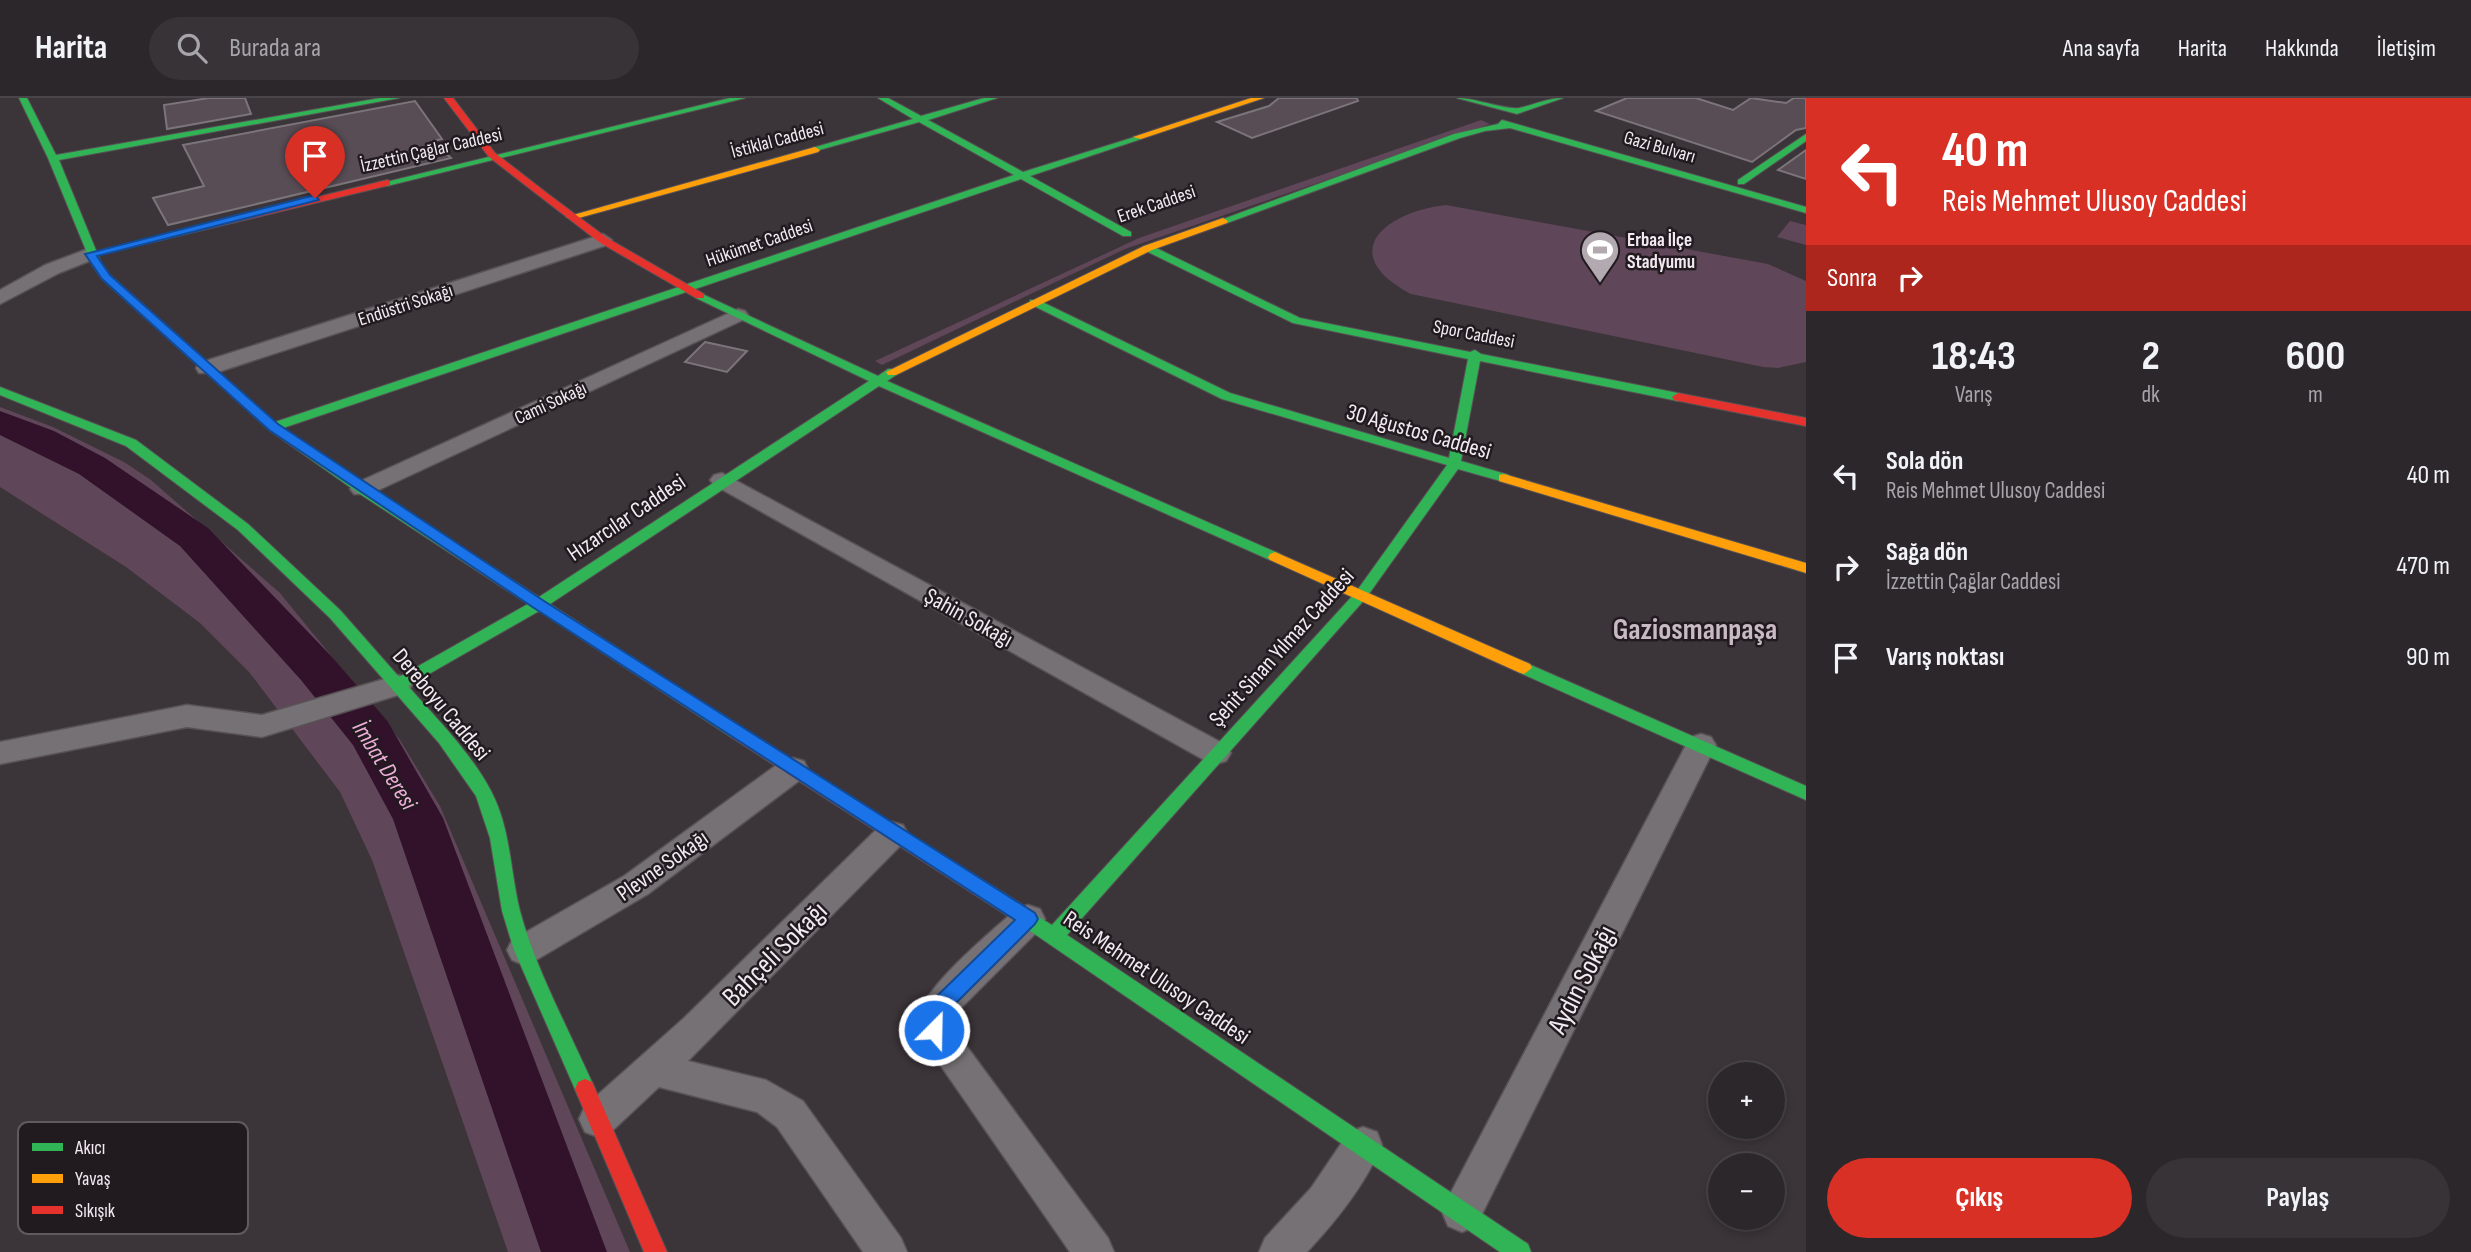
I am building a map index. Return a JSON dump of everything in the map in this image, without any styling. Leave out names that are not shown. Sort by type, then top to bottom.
[{"type":"street","name":"Reis Mehmet Ulusoy Caddesi","points":[[23,98],[53,158],[90,254],[106,277],[273,427],[362,489],[892,834],[1042,927],[1520,1252]]},
{"type":"street","points":[[53,158],[395,98]]},
{"type":"street","points":[[448,98],[492,155],[571,217],[603,240],[738,315],[876,380],[1806,793]]},
{"type":"street","name":"İzzettin Çağlar Caddesi","points":[[90,254],[492,155],[741,98]]},
{"type":"street","points":[[882,98],[1020,173]]},
{"type":"street","name":"İstiklal Caddesi","points":[[571,217],[921,121],[993,98]]},
{"type":"street","name":"Hükümet Caddesi","points":[[273,427],[688,289],[1020,173],[1260,98]]},
{"type":"street","name":"Erek Caddesi","points":[[876,380],[1148,248],[1484,128],[1559,98]]},
{"type":"street","name":"Gazi Bulvarı","points":[[1453,100],[1806,209]]},
{"type":"street","name":"Gazi Bulvarı","points":[[1453,100],[1806,200]]},
{"type":"street","name":"Erek Caddesi","points":[[1284,181],[1511,118],[1577,103]]},
{"type":"street","points":[[1741,181],[1806,137]]},
{"type":"street","name":"Erek Caddesi","points":[[1020,173],[1133,232],[1108,243]]},
{"type":"street","name":"Endüstri Sokağı","points":[[207,368],[603,240]]},
{"type":"street","name":"Spor Caddesi","points":[[1148,248],[1297,321],[1475,354],[1806,422]]},
{"type":"street","points":[[0,298],[52,269],[90,254]]},
{"type":"street","name":"30 Ağustos Caddesi","points":[[1034,302],[1226,396],[1806,568]]},
{"type":"street","name":"Cami Sokağı","points":[[362,489],[738,315]]},
{"type":"street","name":"Şehit Sinan Yılmaz Caddesi","points":[[1042,927],[1216,753],[1361,595],[1454,465],[1475,354]]},
{"type":"street","points":[[846,366],[867,356]]},
{"type":"street","name":"Hızarcılar Caddesi","points":[[398,685],[539,604],[876,380]]},
{"type":"street","name":"Dereboyu Caddesi","points":[[0,391],[131,443],[243,527],[297,576],[398,685],[469,769],[484,794],[499,838],[511,911],[524,950],[656,1252]]},
{"type":"street","name":"Şahin Sokağı","points":[[722,480],[1216,753]]},
{"type":"street","points":[[0,753],[187,716],[261,726],[398,685]]},
{"type":"street","name":"Aydın Sokağı","points":[[1462,1212],[1701,745]]},
{"type":"street","name":"Plevne Sokağı","points":[[524,950],[636,885],[793,769]]},
{"type":"street","name":"Bahçeli Sokağı","points":[[598,1119],[653,1069],[892,834]]},
{"type":"street","points":[[1042,927],[943,1003],[933,1018],[934,1030],[1094,1252]]},
{"type":"street","points":[[653,1069],[766,1097],[790,1114],[887,1252]]},
{"type":"street","points":[[1279,1252],[1314,1217],[1343,1181],[1363,1145]]},
{"type":"shaded area","points":[[1481,120],[1490,124],[1125,249],[882,365],[875,361],[1139,238]]},
{"type":"shaded area","name":"Erbaa İlçe Stadyumu","points":[[1446,205],[1768,264],[1806,281],[1806,362],[1778,368],[1763,367],[1411,294],[1388,279],[1376,264],[1372,250],[1377,237],[1404,216]]},
{"type":"shaded area","points":[[1790,221],[1806,225],[1806,245],[1777,237]]},
{"type":"shaded area","points":[[0,407],[53,427],[124,462],[151,480],[280,593],[400,740],[440,806],[630,1252],[508,1252],[372,860],[340,792],[249,672],[200,623],[126,567],[0,487]]},
{"type":"building","points":[[209,98],[245,98],[251,114],[167,129],[164,105]]},
{"type":"building","points":[[1279,98],[1357,98],[1358,101],[1252,138],[1217,122],[1269,106]]},
{"type":"building","points":[[1627,98],[1696,98],[1733,110],[1751,98],[1786,103],[1794,98],[1806,98],[1806,128],[1796,130],[1752,162],[1596,111]]},
{"type":"building","points":[[415,101],[442,139],[433,141],[451,158],[168,225],[153,198],[204,186],[183,145]]},
{"type":"building","points":[[1806,150],[1806,179],[1778,170]]},
{"type":"building","points":[[705,342],[747,351],[727,372],[685,362]]},
{"type":"waterway","name":"İmbat Deresi","points":[[0,422],[41,439],[92,466],[194,537],[317,669],[371,734],[418,818],[538,1159],[574,1252]]},
{"type":"traffic: fast","points":[[23,98],[53,158],[97,265],[106,277],[273,427],[362,489],[737,733]]},
{"type":"traffic: fast","points":[[53,158],[395,98]]},
{"type":"traffic: fast","points":[[387,183],[741,98]]},
{"type":"traffic: fast","points":[[882,98],[1127,234]]},
{"type":"traffic: fast","points":[[815,150],[993,98]]},
{"type":"traffic: fast","points":[[1461,98],[1517,111],[1559,98]]},
{"type":"traffic: fast","points":[[1502,123],[1806,210]]},
{"type":"traffic: fast","points":[[1223,221],[1457,136],[1484,128],[1515,125]]},
{"type":"traffic: fast","points":[[273,427],[1138,137]]},
{"type":"traffic: fast","points":[[1741,182],[1806,137]]},
{"type":"traffic: fast","points":[[1148,248],[1297,321],[1678,397]]},
{"type":"traffic: fast","points":[[700,296],[876,380],[1275,557]]},
{"type":"traffic: fast","points":[[1034,302],[1226,396],[1504,478]]},
{"type":"traffic: fast","points":[[1055,935],[1361,595],[1454,465],[1475,354]]},
{"type":"traffic: fast","points":[[398,685],[539,604],[892,372]]},
{"type":"traffic: fast","points":[[0,391],[131,443],[243,527],[335,614],[445,739],[484,794],[499,838],[511,911],[524,950],[585,1089]]},
{"type":"traffic: fast","points":[[1524,668],[1806,793]]},
{"type":"traffic: fast","points":[[1024,916],[1520,1252]]},
{"type":"traffic: slow","points":[[1138,137],[1260,98]]},
{"type":"traffic: slow","points":[[571,217],[815,150]]},
{"type":"traffic: slow","points":[[892,372],[1148,248],[1223,221]]},
{"type":"traffic: slow","points":[[1504,478],[1806,568]]},
{"type":"traffic: slow","points":[[1275,557],[1524,668]]},
{"type":"traffic: jam","points":[[448,98],[492,155],[544,196],[603,240],[700,296]]},
{"type":"traffic: jam","points":[[90,254],[387,183]]},
{"type":"traffic: jam","points":[[1678,397],[1806,422]]},
{"type":"traffic: jam","points":[[737,733],[1024,916]]},
{"type":"traffic: jam","points":[[585,1089],[656,1252]]},
{"type":"place","name":"Erbaa İlçe Stadyumu","points":[[1600,284]]},
{"type":"district","name":"Gaziosmanpaşa","points":[[1695,629]]},
{"type":"route","points":[[315,198],[90,254],[106,277],[273,427],[362,489],[892,834],[1028,919],[943,1003],[933,1018],[934,1030]]}]
